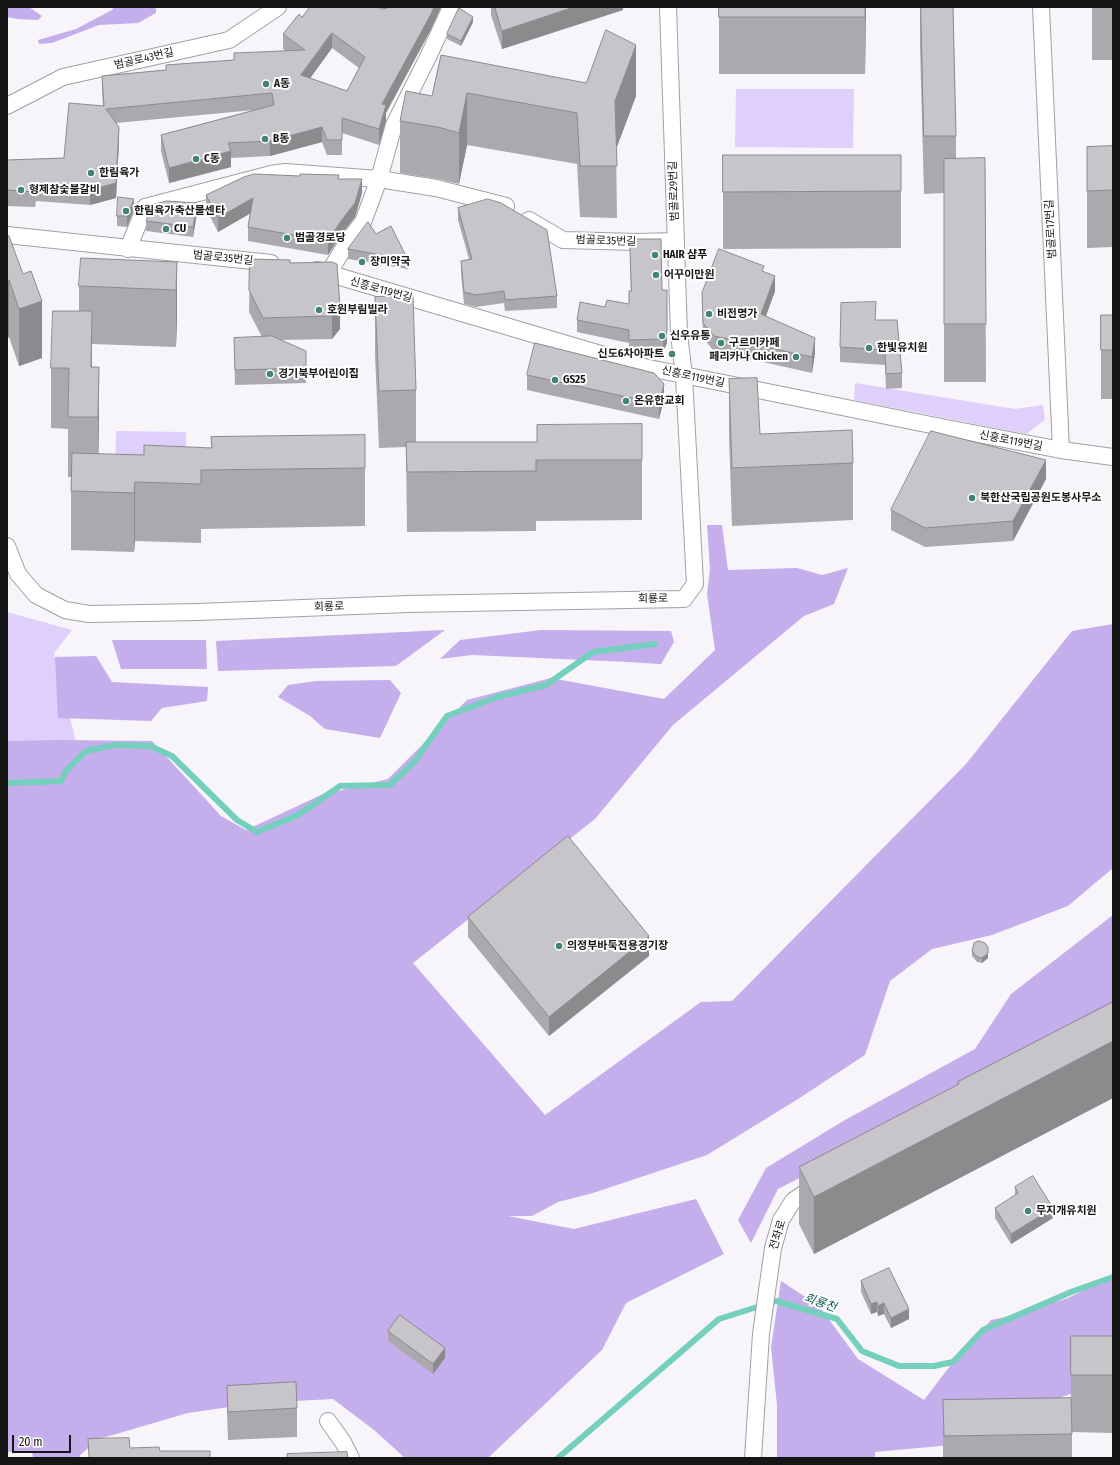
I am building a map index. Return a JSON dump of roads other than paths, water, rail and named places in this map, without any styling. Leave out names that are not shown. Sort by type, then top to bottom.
[{"type":"street","name":"범골로43번길","points":[[7,106],[63,77],[230,40],[278,7]]},
{"type":"street","points":[[328,274],[348,241],[363,222],[379,179],[394,125],[451,7]]},
{"type":"street","name":"범골로29번길","points":[[668,7],[679,334],[684,376],[695,584],[684,599]]},
{"type":"street","name":"범골로17번길","points":[[1041,7],[1061,450]]},
{"type":"street","name":"범골로35번길","points":[[128,249],[144,208],[271,174],[285,172],[379,179],[436,188],[505,206],[563,240],[676,242]]},
{"type":"street","name":"범골로35번길","points":[[7,235],[128,249],[292,265],[307,267],[328,274]]},
{"type":"street","name":"신흥로119번길","points":[[328,274],[644,367],[1061,450],[1113,457]]},
{"type":"street","name":"회룡로","points":[[7,546],[18,574],[36,595],[65,610],[89,614],[198,612],[423,604],[684,599]]},
{"type":"street","name":"전좌로","points":[[753,1458],[761,1334],[774,1248],[781,1220],[793,1201],[826,1179]]},
{"type":"street","points":[[328,1421],[352,1458]]},
{"type":"waterway","points":[[7,783],[61,781],[66,771],[86,751],[115,745],[150,746],[172,756],[237,820],[257,832],[298,815],[340,786],[390,785],[414,762],[447,716],[497,697],[546,685],[593,652],[655,644]]},
{"type":"waterway","name":"회룡천","points":[[558,1458],[719,1319],[776,1301],[837,1319],[862,1351],[899,1366],[934,1366],[953,1362],[983,1330],[1071,1292],[1113,1277]]},
{"type":"place","name":"A동","points":[[266,84]]},
{"type":"place","name":"B동","points":[[265,139]]},
{"type":"place","name":"C동","points":[[196,159]]},
{"type":"place","name":"한림육가","points":[[91,173]]},
{"type":"place","name":"형제참숯불갈비","points":[[21,190]]},
{"type":"place","name":"한림육가축산물센타","points":[[126,211]]},
{"type":"place","name":"CU","points":[[166,229]]},
{"type":"place","name":"범골경로당","points":[[287,238]]},
{"type":"place","name":"HAIR 샴푸","points":[[655,255]]},
{"type":"place","name":"장미약국","points":[[362,262]]},
{"type":"place","name":"어꾸이만원","points":[[656,275]]},
{"type":"place","name":"호원부림빌라","points":[[319,310]]},
{"type":"place","name":"비전명가","points":[[709,314]]},
{"type":"place","name":"신우유통","points":[[662,336]]},
{"type":"place","name":"구르미카페","points":[[721,343]]},
{"type":"place","name":"한빛유치원","points":[[869,348]]},
{"type":"place","name":"신도6차아파트","points":[[672,354]]},
{"type":"place","name":"페리카나 Chicken","points":[[796,357]]},
{"type":"place","name":"경기북부어린이집","points":[[270,374]]},
{"type":"place","name":"GS25","points":[[555,380]]},
{"type":"place","name":"온유한교회","points":[[626,401]]},
{"type":"place","name":"북한산국립공원도봉사무소","points":[[972,498]]},
{"type":"place","name":"의정부바둑전용경기장","points":[[559,946]]},
{"type":"place","name":"무지개유치원","points":[[1028,1211]]}]
